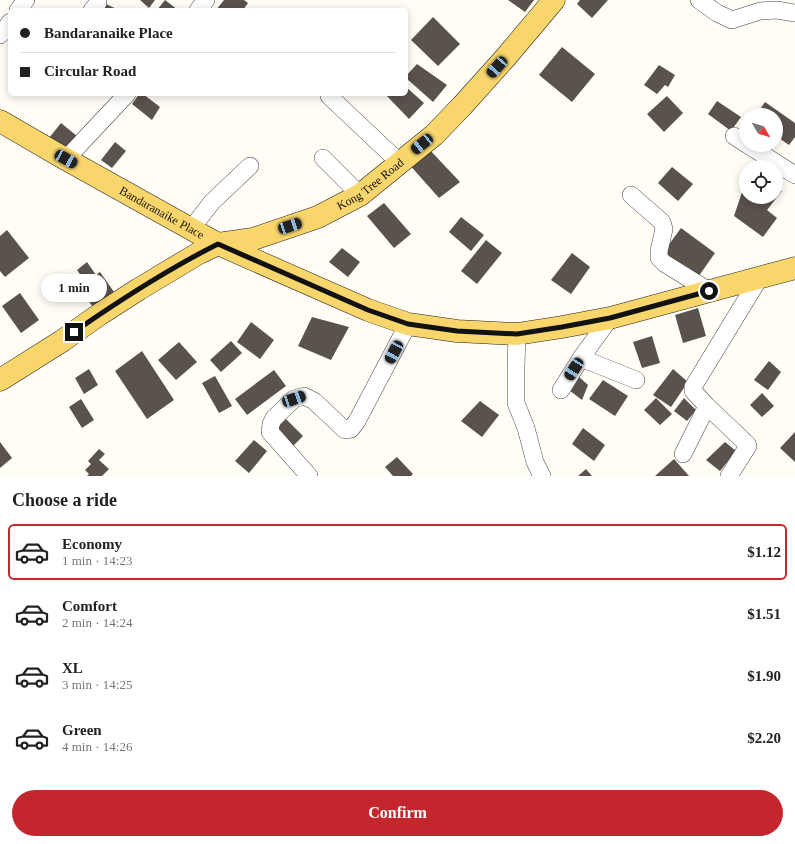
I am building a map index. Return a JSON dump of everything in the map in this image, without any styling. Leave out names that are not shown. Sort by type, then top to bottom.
[{"type":"main road","name":"Kong Tree Road","points":[[0,380],[62,341],[139,289],[199,253],[218,244],[253,239],[318,217],[360,195],[434,135],[506,57],[554,0]]},
{"type":"main road","name":"Bandaranaike Place","points":[[0,121],[218,244],[368,310],[408,324],[457,331],[517,334],[610,318],[795,268]]},
{"type":"street","points":[[20,8],[26,0]]},
{"type":"street","points":[[200,8],[206,0]]},
{"type":"street","points":[[699,0],[717,13],[732,20],[760,11],[777,10],[795,13]]},
{"type":"street","points":[[66,159],[125,96]]},
{"type":"street","points":[[329,96],[400,163]]},
{"type":"street","points":[[760,152],[795,175]]},
{"type":"street","points":[[323,158],[360,195]]},
{"type":"street","points":[[191,229],[212,202],[250,166]]},
{"type":"street","points":[[631,195],[662,222],[664,229],[659,258],[664,264],[709,291]]},
{"type":"street","points":[[729,476],[748,444],[707,406],[693,391],[693,387],[760,277]]},
{"type":"street","points":[[560,390],[610,318]]},
{"type":"street","points":[[309,476],[270,432],[271,424],[274,418],[294,399],[304,396],[314,401],[345,430],[351,429],[357,421],[408,324]]},
{"type":"street","points":[[517,334],[516,403],[526,428],[535,462],[542,476]]},
{"type":"street","points":[[581,358],[636,380]]},
{"type":"street","points":[[683,454],[707,406]]},
{"type":"building","points":[[140,0],[155,0],[149,8]]},
{"type":"building","points":[[165,0],[175,8],[159,8]]},
{"type":"building","points":[[224,0],[244,0],[248,3],[244,8],[218,8]]},
{"type":"building","points":[[508,0],[534,0],[525,12]]},
{"type":"building","points":[[580,0],[608,0],[592,18],[577,4]]},
{"type":"building","points":[[106,4],[115,8],[104,8]]},
{"type":"building","points":[[433,17],[460,44],[438,66],[411,40]]},
{"type":"building","points":[[562,47],[595,74],[572,102],[539,75]]},
{"type":"building","points":[[417,64],[447,85],[433,102],[408,80],[408,74]]},
{"type":"building","points":[[659,65],[675,75],[668,87],[665,85],[657,94],[644,85]]},
{"type":"building","points":[[408,89],[424,103],[409,119],[387,96],[408,96]]},
{"type":"building","points":[[138,96],[146,96],[160,107],[152,120],[132,104]]},
{"type":"building","points":[[667,96],[683,113],[664,132],[647,114]]},
{"type":"building","points":[[717,101],[739,116],[739,120],[731,131],[708,114]]},
{"type":"building","points":[[765,102],[774,108],[761,108]]},
{"type":"building","points":[[783,115],[795,123],[795,137],[789,145],[783,141]]},
{"type":"building","points":[[61,123],[77,136],[64,151],[49,138]]},
{"type":"building","points":[[115,142],[126,151],[112,168],[101,160]]},
{"type":"building","points":[[428,148],[460,182],[439,198],[407,162]]},
{"type":"building","points":[[672,167],[693,184],[678,201],[658,183]]},
{"type":"building","points":[[739,201],[739,204],[772,204],[767,210],[777,218],[763,237],[734,216]]},
{"type":"building","points":[[384,203],[411,234],[394,248],[367,216]]},
{"type":"building","points":[[461,217],[484,235],[471,251],[449,232]]},
{"type":"building","points":[[681,228],[715,253],[696,280],[662,254]]},
{"type":"building","points":[[7,230],[29,258],[5,277],[0,271],[0,236]]},
{"type":"building","points":[[486,240],[502,253],[477,284],[461,271]]},
{"type":"building","points":[[342,248],[360,262],[348,277],[329,262]]},
{"type":"building","points":[[572,253],[590,267],[571,294],[551,280]]},
{"type":"building","points":[[87,262],[96,275],[100,272],[114,292],[93,307],[79,288],[86,283],[77,270]]},
{"type":"building","points":[[20,293],[39,320],[21,333],[2,306]]},
{"type":"building","points":[[698,308],[706,336],[683,343],[675,315]]},
{"type":"building","points":[[312,317],[349,327],[331,360],[298,346]]},
{"type":"building","points":[[251,322],[274,340],[260,359],[237,342]]},
{"type":"building","points":[[652,336],[660,363],[642,368],[633,342]]},
{"type":"building","points":[[231,341],[242,353],[221,372],[210,360]]},
{"type":"building","points":[[179,342],[197,362],[176,380],[158,360]]},
{"type":"building","points":[[142,351],[174,400],[147,419],[115,371]]},
{"type":"building","points":[[769,361],[781,372],[768,390],[754,380]]},
{"type":"building","points":[[89,369],[98,385],[84,394],[75,378]]},
{"type":"building","points":[[673,369],[688,382],[671,407],[653,395]]},
{"type":"building","points":[[274,370],[286,386],[247,415],[235,399]]},
{"type":"building","points":[[215,376],[232,406],[219,413],[202,383]]},
{"type":"building","points":[[578,376],[588,385],[582,400],[569,390]]},
{"type":"building","points":[[603,380],[628,396],[615,416],[589,399]]},
{"type":"building","points":[[762,393],[774,406],[762,417],[750,405]]},
{"type":"building","points":[[656,398],[672,414],[660,425],[644,410]]},
{"type":"building","points":[[684,398],[696,410],[687,421],[674,411]]},
{"type":"building","points":[[81,399],[94,420],[82,428],[69,407]]},
{"type":"building","points":[[480,401],[499,415],[482,437],[461,421]]},
{"type":"building","points":[[286,419],[303,436],[292,447],[275,430]]},
{"type":"building","points":[[583,428],[605,445],[594,461],[572,444]]},
{"type":"building","points":[[795,432],[795,462],[780,448]]},
{"type":"building","points":[[254,440],[267,451],[249,473],[235,461]]},
{"type":"building","points":[[0,442],[12,458],[0,468]]},
{"type":"building","points":[[725,442],[736,451],[720,471],[706,460]]},
{"type":"building","points":[[99,449],[105,454],[99,460],[109,469],[102,476],[87,476],[89,474],[85,470],[91,464],[88,461]]},
{"type":"building","points":[[397,457],[413,474],[411,476],[393,476],[385,467]]},
{"type":"building","points":[[674,459],[689,476],[655,476]]},
{"type":"building","points":[[586,469],[592,476],[578,476]]},
{"type":"route","points":[[74,332],[139,289],[199,253],[218,244],[368,310],[408,324],[457,331],[517,334],[562,327],[610,318],[709,291]]}]
